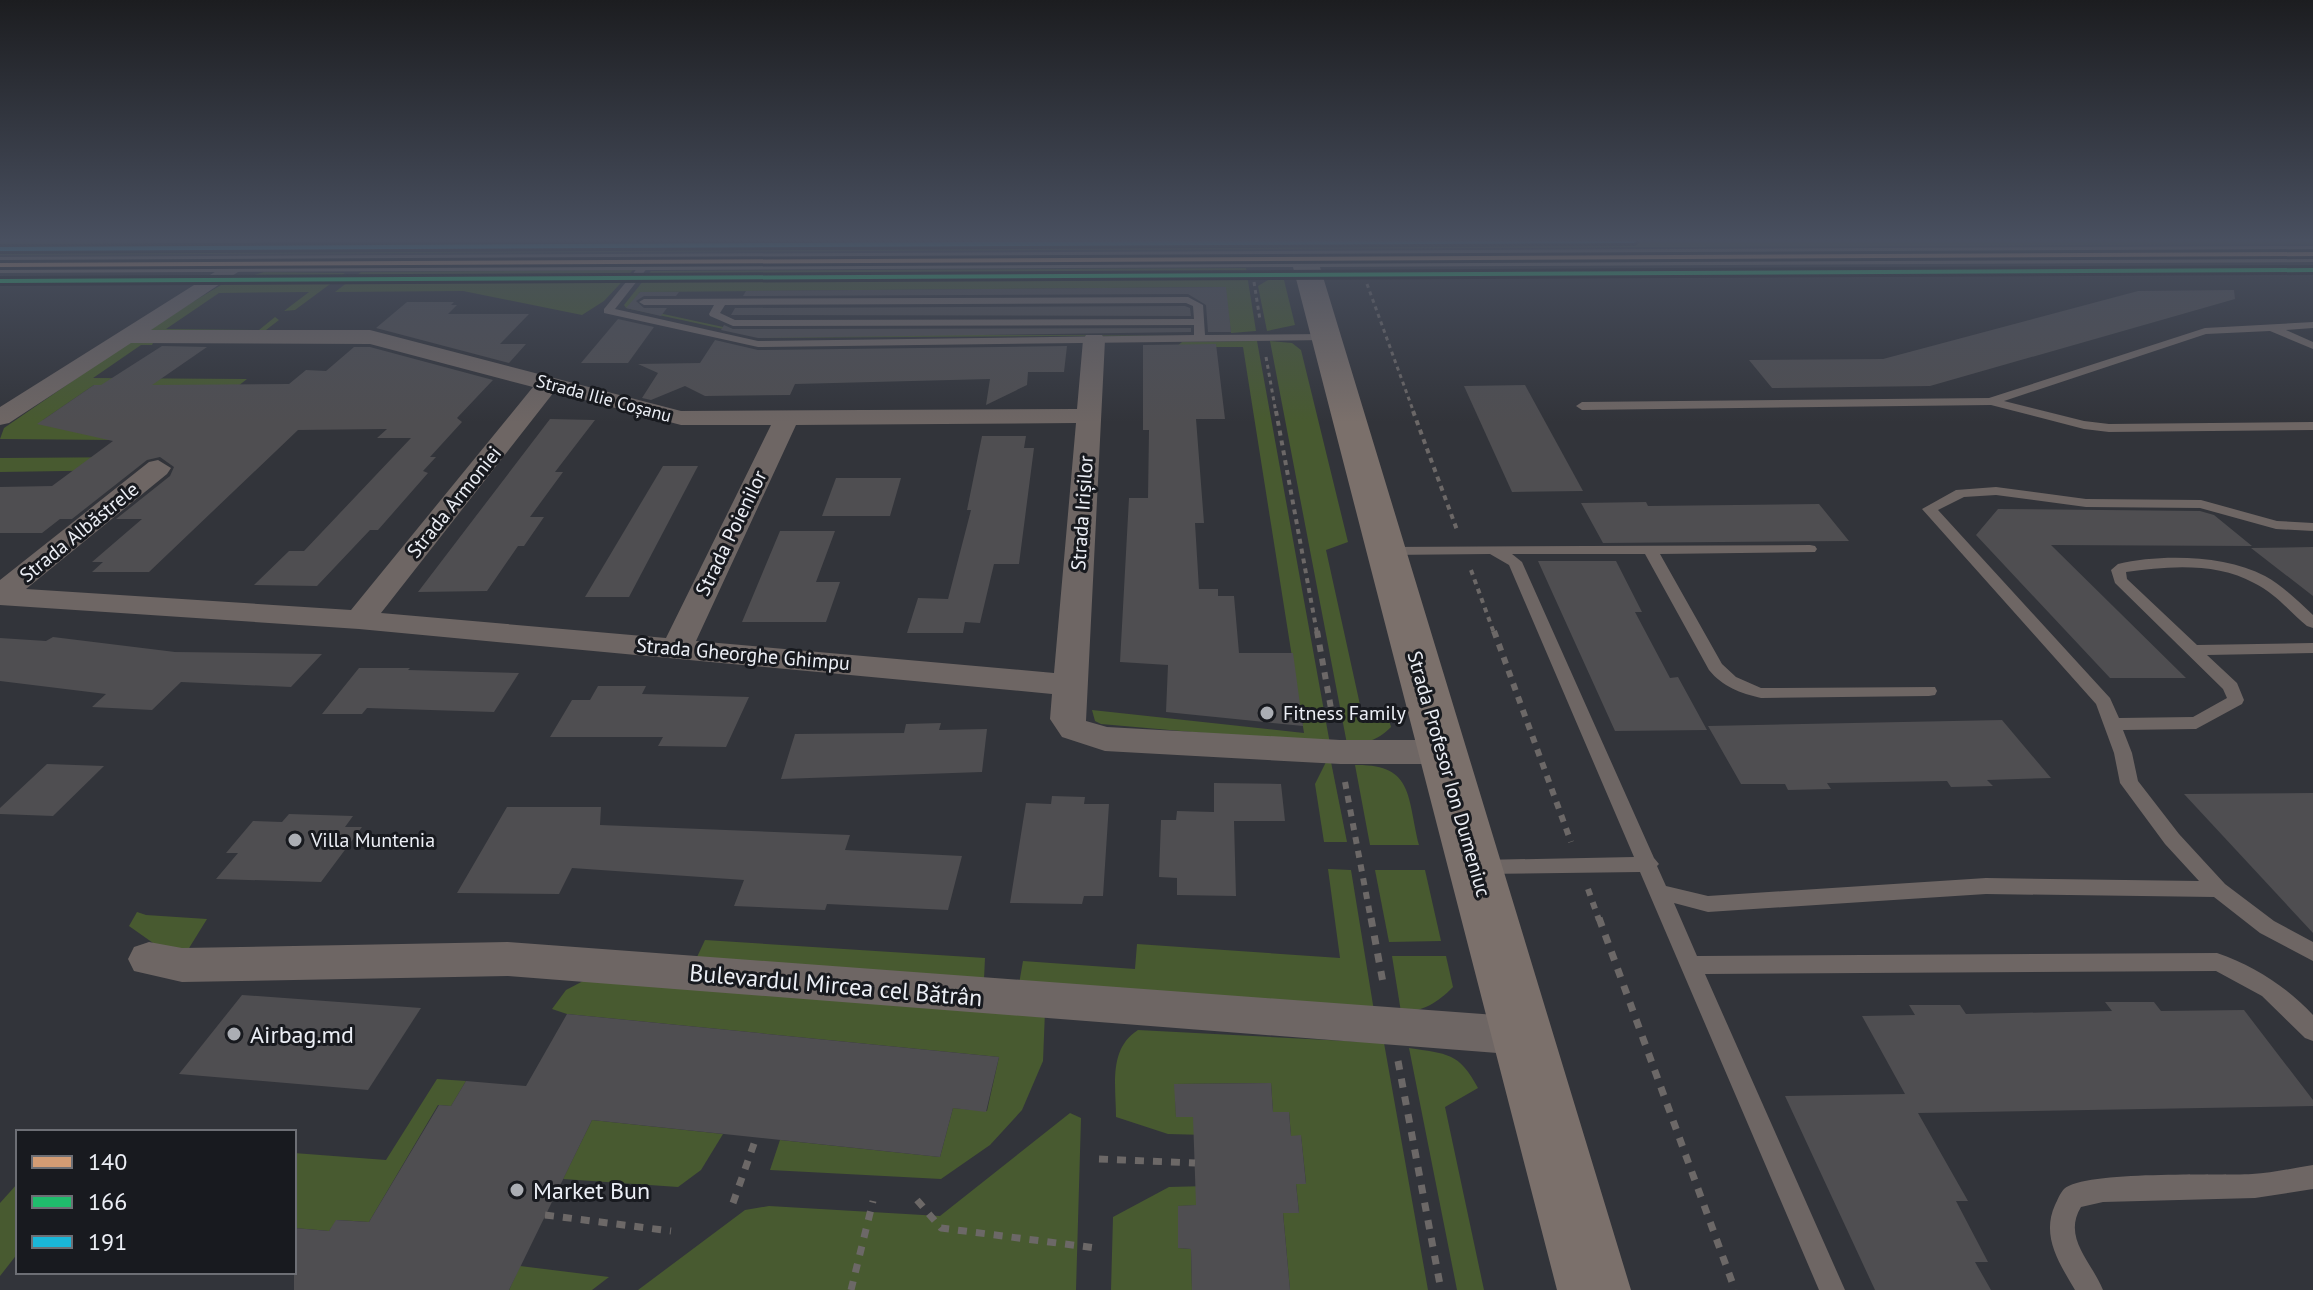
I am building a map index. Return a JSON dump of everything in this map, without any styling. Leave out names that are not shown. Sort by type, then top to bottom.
[{"type":"main road","name":"Strada Profesor Ion Dumeniuc","points":[[1315,301],[1594,1290]]},
{"type":"street","points":[[0,418],[179,301]]},
{"type":"street","name":"Strada Ilie Coșanu","points":[[124,336],[370,337],[681,418],[1089,416]]},
{"type":"street","name":"Strada Irișilor","points":[[1070,685],[1094,340]]},
{"type":"street","name":"Strada Armoniei","points":[[359,620],[548,384]]},
{"type":"street","name":"Strada Poienilor","points":[[677,648],[787,418]]},
{"type":"street","name":"Strada Albăstrele","points":[[0,596],[158,468]]},
{"type":"street","name":"Strada Gheorghe Ghimpu","points":[[0,596],[359,620],[1070,685]]},
{"type":"street","points":[[1070,685],[1067,719],[1074,729],[1096,737],[1340,752],[1443,752]]},
{"type":"street","name":"Bulevardul Mircea cel Bătrân","points":[[149,959],[182,965],[508,959],[1523,1036]]},
{"type":"lane","points":[[616,301],[608,311],[758,344],[1325,337]]},
{"type":"lane","points":[[644,302],[908,301]]},
{"type":"lane","points":[[1190,301],[1198,305],[1200,338]]},
{"type":"lane","points":[[721,302],[714,314],[733,323],[1199,322]]},
{"type":"lane","points":[[1990,402],[2205,331],[2266,325],[2313,325]]},
{"type":"lane","points":[[2266,325],[2313,346]]},
{"type":"lane","points":[[1582,406],[1990,402],[2084,425],[2109,428],[2313,426]]},
{"type":"lane","points":[[2313,527],[2276,525],[2201,504],[2086,503],[1984,490],[1961,493],[1929,509],[2093,688],[2114,724],[2129,783],[2172,839],[2218,889],[2267,927],[2313,952]]},
{"type":"lane","points":[[1386,551],[1810,549]]},
{"type":"lane","points":[[1493,550],[1508,556],[1522,575],[1832,1290]]},
{"type":"lane","points":[[1651,551],[1715,666],[1725,679],[1740,687],[1761,693],[1929,691]]},
{"type":"lane","points":[[2114,724],[2196,723],[2236,700],[2231,687],[2120,580],[2118,570],[2173,565],[2230,568],[2262,580],[2313,623]]},
{"type":"lane","points":[[2193,650],[2313,648]]},
{"type":"lane","points":[[1475,867],[1649,864]]},
{"type":"lane","points":[[1659,892],[1708,904],[1986,886],[2218,889]]},
{"type":"lane","points":[[1692,965],[2217,962],[2246,973],[2272,988],[2313,1031]]},
{"type":"lane","points":[[2090,1290],[2061,1241],[2061,1213],[2073,1197],[2103,1190],[2255,1186],[2313,1177]]},
{"type":"path","points":[[1373,301],[1735,1290]]},
{"type":"path","points":[[733,1203],[756,1138]]},
{"type":"path","points":[[1099,1159],[1195,1163]]},
{"type":"path","points":[[917,1200],[941,1228],[1096,1248]]},
{"type":"path","points":[[851,1290],[873,1201]]},
{"type":"path","points":[[545,1215],[671,1231]]},
{"type":"green space","points":[[194,301],[207,301],[166,329],[259,330],[146,330]]},
{"type":"green space","points":[[297,301],[307,301],[295,310],[284,311]]},
{"type":"green space","points":[[514,301],[604,301],[582,315]]},
{"type":"green space","points":[[627,301],[634,301],[631,307],[760,335],[1187,335],[765,338],[626,308],[624,305]]},
{"type":"green space","points":[[1227,301],[1251,301],[1256,331],[1231,333]]},
{"type":"green space","points":[[1261,301],[1289,301],[1295,325],[1267,331]]},
{"type":"green space","points":[[275,317],[279,320],[266,330],[259,330]]},
{"type":"green space","points":[[131,341],[154,341],[152,345],[141,345],[93,378],[247,379],[169,440],[235,385],[94,385],[43,420],[114,440],[0,439],[4,428]]},
{"type":"green space","points":[[1257,341],[1330,744],[1101,724],[1095,721],[1092,710],[1304,733],[1243,347],[1176,347],[1182,342]]},
{"type":"green space","points":[[1270,341],[1292,343],[1301,350],[1348,542],[1326,550],[1364,723],[1387,713],[1391,727],[1366,742],[1347,744]]},
{"type":"green space","points":[[148,457],[130,470],[0,472],[0,458]]},
{"type":"green space","points":[[1326,762],[1331,762],[1347,842],[1324,842],[1315,784]]},
{"type":"green space","points":[[1355,765],[1374,766],[1398,777],[1409,798],[1419,845],[1370,845]]},
{"type":"green space","points":[[1328,869],[1351,870],[1374,1011],[1019,984],[1023,961],[1135,969],[1137,944],[1340,958]]},
{"type":"green space","points":[[1375,870],[1425,870],[1441,941],[1389,942]]},
{"type":"green space","points":[[137,912],[207,919],[186,953],[163,950],[129,926]]},
{"type":"green space","points":[[705,940],[985,958],[984,979],[697,957]]},
{"type":"green space","points":[[1392,956],[1446,956],[1453,987],[1430,1005],[1401,1012]]},
{"type":"green space","points":[[587,979],[1045,1011],[1043,1061],[1022,1110],[990,1145],[941,1179],[770,1170],[780,1140],[940,1157],[953,1108],[987,1111],[999,1057],[567,1014],[552,1009],[566,990]]},
{"type":"green space","points":[[1138,1030],[1384,1043],[1428,1290],[1290,1290],[1283,1213],[1299,1213],[1296,1184],[1306,1183],[1301,1136],[1291,1136],[1289,1112],[1273,1112],[1271,1083],[1175,1084],[1176,1117],[1205,1117],[1207,1135],[1168,1134],[1116,1117],[1118,1058],[1128,1038]]},
{"type":"green space","points":[[1409,1048],[1458,1061],[1478,1088],[1445,1107],[1484,1290],[1457,1290]]},
{"type":"green space","points":[[437,1079],[466,1081],[451,1106],[438,1105],[369,1222],[337,1220],[329,1231],[296,1228],[296,1153],[386,1160]]},
{"type":"green space","points":[[1070,1113],[1081,1118],[1076,1290],[638,1290],[745,1210],[769,1206],[940,1216]]},
{"type":"green space","points":[[592,1120],[723,1134],[701,1170],[678,1187],[563,1179]]},
{"type":"green space","points":[[16,1185],[16,1256],[0,1276],[0,1203]]},
{"type":"green space","points":[[1208,1186],[1210,1205],[1178,1206],[1178,1248],[1191,1249],[1192,1290],[1111,1290],[1113,1217],[1169,1187]]},
{"type":"green space","points":[[520,1266],[609,1277],[592,1290],[509,1290]]},
{"type":"building","points":[[636,301],[644,308],[667,308],[661,316],[626,308]]},
{"type":"building","points":[[1200,301],[1228,301],[1231,332],[1208,332],[1206,305]]},
{"type":"building","points":[[2100,301],[2227,301],[1930,386],[1772,388],[1749,360],[1883,359]]},
{"type":"building","points":[[407,302],[454,302],[451,305],[457,305],[448,314],[529,314],[500,344],[526,344],[509,363],[376,328]]},
{"type":"building","points":[[735,308],[1190,308],[1191,316],[731,315]]},
{"type":"building","points":[[618,319],[654,327],[628,363],[581,363]]},
{"type":"building","points":[[724,325],[733,329],[1191,328],[1191,332],[758,338],[721,330]]},
{"type":"building","points":[[715,340],[758,350],[1067,346],[1064,372],[1028,372],[1027,385],[986,405],[990,379],[795,384],[790,395],[705,396],[685,386],[651,400],[642,398],[658,373],[638,364],[700,363]]},
{"type":"building","points":[[1216,344],[1225,419],[1196,419],[1204,523],[1195,523],[1199,589],[1218,589],[1218,596],[1234,596],[1239,653],[1293,653],[1303,726],[1166,712],[1168,665],[1120,662],[1129,498],[1148,498],[1149,430],[1143,430],[1143,345]]},
{"type":"building","points":[[162,346],[207,347],[152,385],[289,384],[306,370],[326,371],[354,347],[370,347],[493,380],[457,418],[462,422],[430,457],[436,457],[423,471],[428,473],[378,530],[370,530],[317,586],[254,585],[289,551],[304,551],[411,438],[377,438],[387,429],[298,430],[149,572],[92,572],[103,562],[92,562],[142,519],[116,519],[170,476],[174,467],[160,457],[147,460],[72,519],[60,519],[42,533],[0,533],[0,487],[52,486],[113,441],[37,424],[94,385],[101,385]]},
{"type":"building","points":[[1525,385],[1583,491],[1512,492],[1464,386]]},
{"type":"building","points":[[550,419],[595,420],[555,472],[563,472],[530,517],[544,517],[524,546],[518,546],[487,591],[418,592]]},
{"type":"building","points":[[982,436],[1026,436],[1024,448],[1034,448],[1019,564],[994,564],[980,623],[965,622],[963,633],[907,633],[918,598],[948,599],[971,510],[967,510]]},
{"type":"building","points":[[663,466],[698,466],[629,597],[585,597]]},
{"type":"building","points":[[836,478],[901,478],[890,516],[822,516]]},
{"type":"building","points":[[1646,502],[1648,506],[1819,504],[1849,541],[1603,543],[1581,503]]},
{"type":"building","points":[[1998,509],[2200,511],[2214,515],[2252,546],[2051,545],[2186,678],[2110,678],[1976,535]]},
{"type":"building","points":[[780,531],[835,531],[816,582],[840,582],[826,622],[742,622]]},
{"type":"building","points":[[2313,547],[2313,596],[2251,548]]},
{"type":"building","points":[[1538,561],[1616,561],[1642,612],[1635,612],[1670,678],[1678,677],[1707,730],[1615,731]]},
{"type":"building","points":[[53,637],[175,652],[322,654],[291,687],[181,682],[152,710],[92,707],[106,694],[0,681],[0,638],[46,641]]},
{"type":"building","points":[[359,668],[519,673],[494,712],[367,708],[362,714],[322,714]]},
{"type":"building","points":[[598,686],[646,686],[642,694],[749,697],[726,747],[658,746],[663,737],[550,737],[572,700],[590,700]]},
{"type":"building","points":[[2002,720],[2051,778],[1987,780],[1993,786],[1951,787],[1947,781],[1827,783],[1831,789],[1788,790],[1785,784],[1741,784],[1708,726]]},
{"type":"building","points":[[941,723],[939,730],[987,729],[982,772],[781,779],[795,734],[904,733],[906,724]]},
{"type":"building","points":[[47,764],[104,766],[53,816],[0,814],[0,808]]},
{"type":"building","points":[[1214,783],[1281,784],[1285,821],[1234,821],[1236,896],[1177,895],[1177,878],[1159,877],[1161,820],[1176,820],[1177,811],[1214,812]]},
{"type":"building","points":[[2313,793],[2313,933],[2184,794]]},
{"type":"building","points":[[1052,796],[1085,797],[1084,804],[1109,804],[1103,896],[1084,896],[1082,904],[1010,903],[1026,803],[1051,804]]},
{"type":"building","points":[[507,807],[601,807],[600,825],[850,835],[845,850],[962,856],[948,910],[827,904],[825,910],[734,906],[744,880],[572,868],[559,894],[457,893]]},
{"type":"building","name":"Villa Muntenia","points":[[289,814],[353,816],[345,827],[362,827],[321,882],[216,879],[238,853],[226,853],[253,821],[282,822]]},
{"type":"building","points":[[242,995],[421,1008],[368,1090],[179,1074]]},
{"type":"building","points":[[2105,1002],[2154,1002],[2161,1011],[2244,1010],[2313,1100],[2313,1106],[1918,1113],[1968,1201],[1956,1201],[1988,1262],[1975,1262],[1991,1290],[1875,1290],[1785,1096],[1905,1094],[1862,1016],[1915,1015],[1909,1005],[1960,1005],[1966,1014],[2112,1011]]},
{"type":"building","points":[[567,1014],[999,1057],[986,1112],[953,1108],[940,1157],[592,1120],[509,1290],[294,1290],[296,1228],[329,1231],[336,1220],[369,1222],[439,1105],[451,1106],[466,1081],[526,1086]]},
{"type":"building","points":[[1271,1083],[1273,1112],[1289,1112],[1291,1136],[1301,1135],[1306,1184],[1296,1184],[1299,1213],[1283,1213],[1290,1290],[1192,1290],[1191,1249],[1178,1248],[1178,1206],[1196,1205],[1193,1117],[1176,1117],[1174,1084]]},
{"type":"place","name":"Fitness Family","points":[[1267,713]]},
{"type":"place","name":"Villa Muntenia","points":[[295,840]]},
{"type":"place","name":"Airbag.md","points":[[234,1034]]},
{"type":"place","name":"Market Bun","points":[[517,1190]]}]
